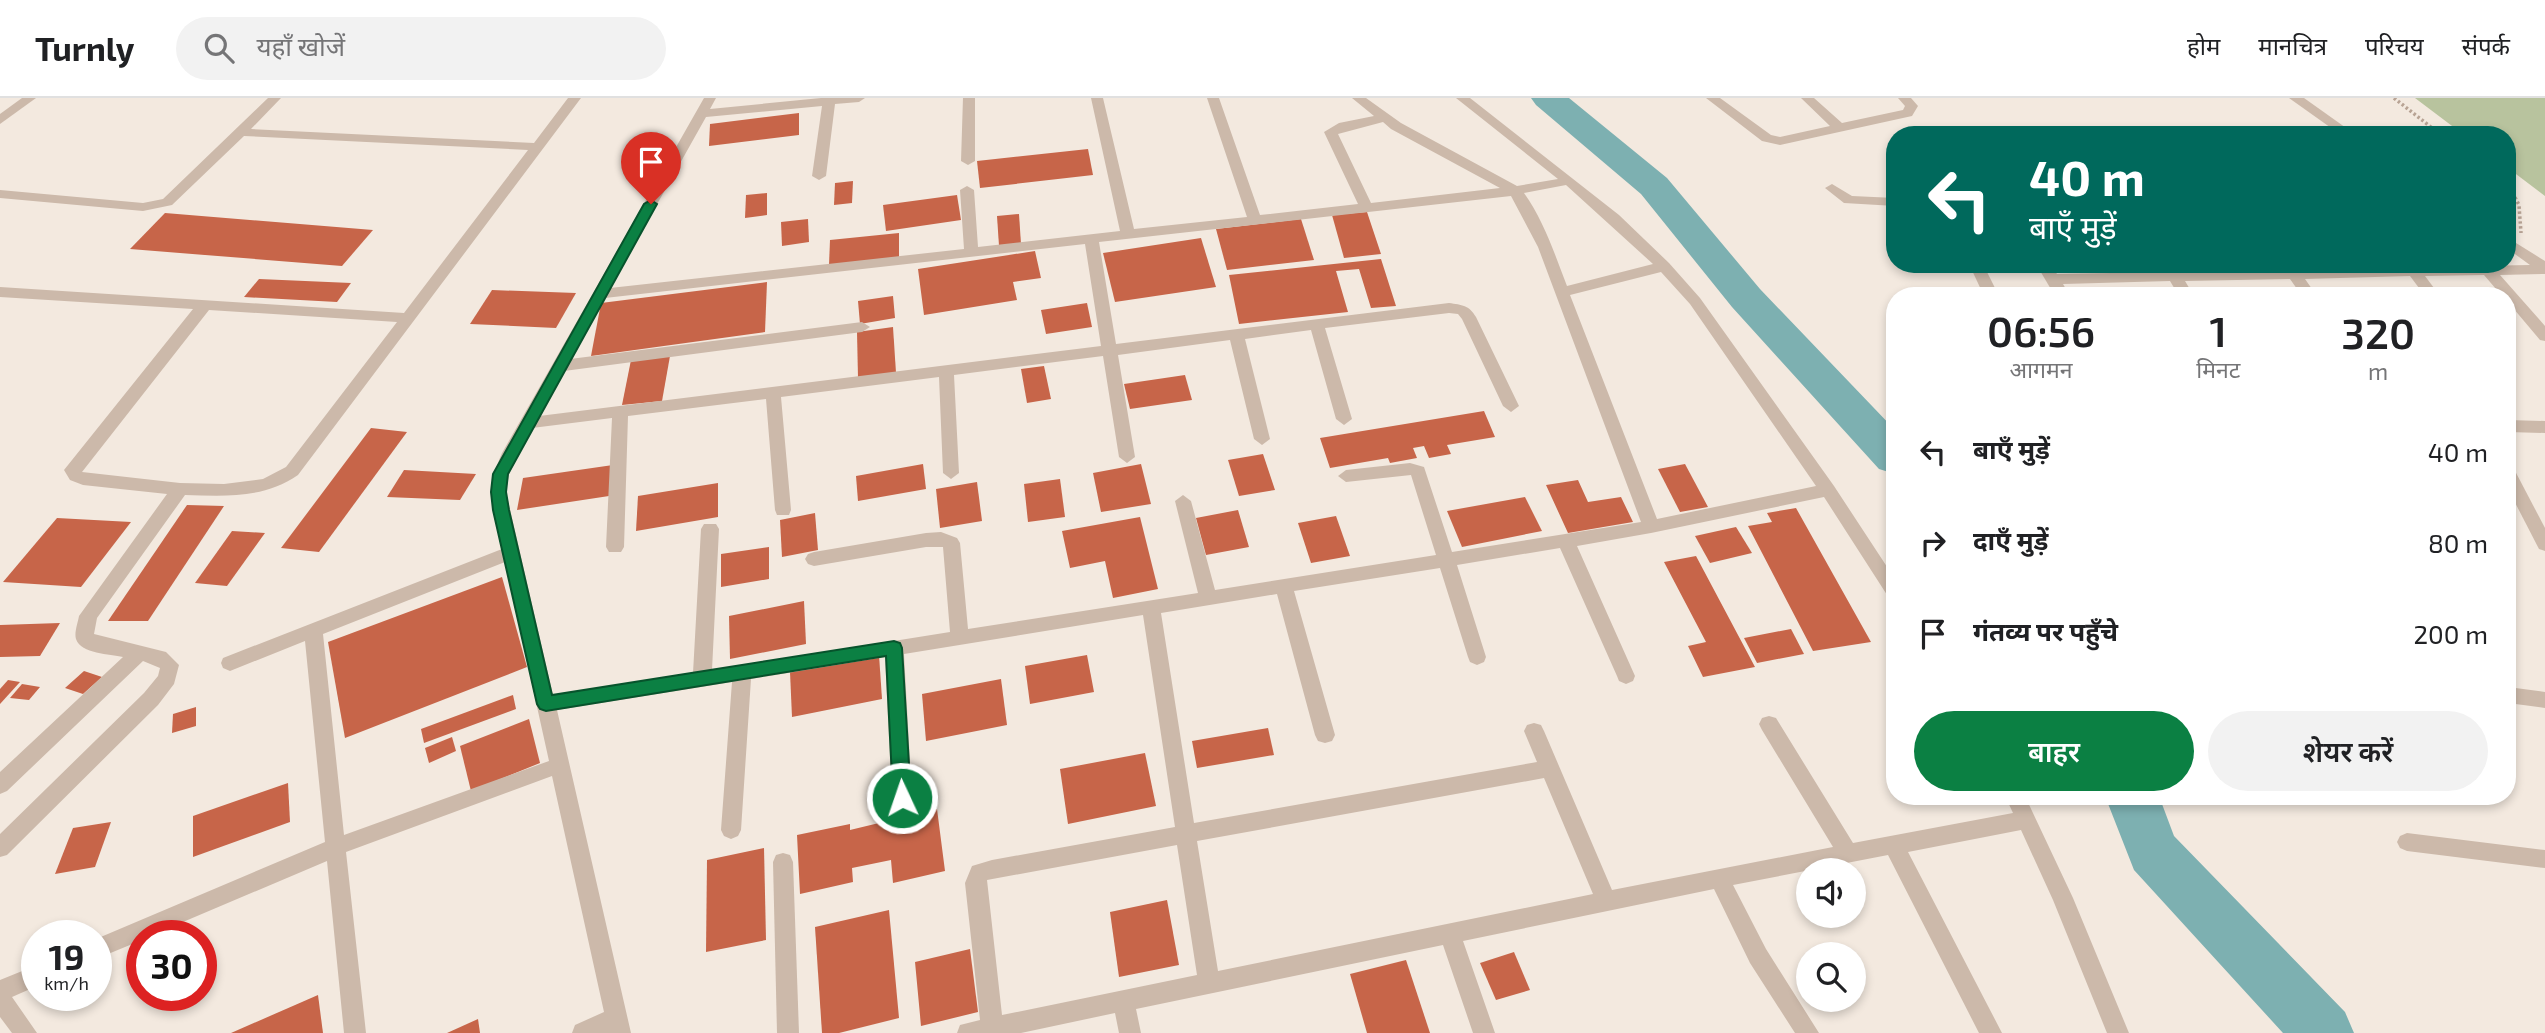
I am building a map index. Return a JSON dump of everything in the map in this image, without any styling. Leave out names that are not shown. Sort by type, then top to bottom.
[{"type":"street","points":[[0,120],[30,98]]},
{"type":"street","points":[[0,194],[143,207],[157,205],[177,195],[237,132],[275,98]]},
{"type":"street","points":[[204,306],[72,470],[76,477],[180,489],[251,488],[282,479],[292,471],[575,98]]},
{"type":"street","points":[[583,1033],[618,1025],[498,492],[501,474],[706,106],[859,98]]},
{"type":"street","points":[[968,161],[969,98]]},
{"type":"street","points":[[1097,98],[1128,235]]},
{"type":"street","points":[[1213,98],[1255,220]]},
{"type":"street","points":[[1358,98],[1384,118],[1516,191],[1531,216],[1563,292],[1651,527]]},
{"type":"street","points":[[1462,98],[1627,229],[1695,301],[1828,490],[1886,579]]},
{"type":"street","points":[[1712,98],[1773,140],[1907,113],[1913,106],[1904,98]]},
{"type":"street","points":[[1807,98],[1840,128]]},
{"type":"street","points":[[2295,98],[2337,126]]},
{"type":"street","points":[[819,176],[830,101]]},
{"type":"street","points":[[1367,208],[1331,132],[1334,129],[1384,118]]},
{"type":"street","points":[[237,132],[538,147]]},
{"type":"street","points":[[600,295],[1516,191],[1568,181]]},
{"type":"street","points":[[1832,188],[1849,200],[1886,202]]},
{"type":"street","points":[[967,190],[971,252]]},
{"type":"street","points":[[1091,239],[1127,457]]},
{"type":"street","points":[[2516,247],[2545,268]]},
{"type":"street","points":[[1563,292],[1664,266]]},
{"type":"street","points":[[2516,269],[2545,268]]},
{"type":"street","points":[[2048,273],[2057,287]]},
{"type":"street","points":[[2052,279],[2140,273]]},
{"type":"street","points":[[2415,273],[2426,287]]},
{"type":"street","points":[[2491,273],[2503,287]]},
{"type":"street","points":[[0,292],[408,318]]},
{"type":"street","points":[[2516,302],[2545,336]]},
{"type":"street","points":[[528,424],[1450,308],[1463,310],[1469,317],[1511,406]]},
{"type":"street","points":[[1316,323],[1344,419]]},
{"type":"street","points":[[560,366],[862,327]]},
{"type":"street","points":[[1236,333],[1262,439]]},
{"type":"street","points":[[946,370],[951,474]]},
{"type":"street","points":[[773,392],[783,510]]},
{"type":"street","points":[[615,547],[620,412]]},
{"type":"street","points":[[2516,426],[2545,427]]},
{"type":"street","points":[[1346,476],[1409,469],[1418,471],[1477,657]]},
{"type":"street","points":[[2516,488],[2545,544]]},
{"type":"street","points":[[0,848],[151,699],[167,678],[170,665],[159,657],[91,643],[84,637],[88,616],[180,489]]},
{"type":"street","points":[[546,704],[1651,527],[1828,490]]},
{"type":"street","points":[[1183,501],[1208,598]]},
{"type":"street","points":[[702,678],[710,529]]},
{"type":"street","points":[[814,559],[926,540],[942,539],[951,543],[960,637]]},
{"type":"street","points":[[1566,541],[1626,676]]},
{"type":"street","points":[[230,663],[511,553]]},
{"type":"street","points":[[1284,586],[1325,735]]},
{"type":"street","points":[[1151,607],[1209,984]]},
{"type":"street","points":[[313,630],[355,1033]]},
{"type":"street","points":[[894,648],[902,798]]},
{"type":"street","points":[[0,785],[139,653]]},
{"type":"street","points":[[731,830],[742,672]]},
{"type":"street","points":[[2516,696],[2545,700]]},
{"type":"street","points":[[1769,724],[1848,853]]},
{"type":"street","points":[[1534,732],[1606,901]]},
{"type":"street","points":[[112,942],[336,847],[560,765]]},
{"type":"street","points":[[992,1028],[975,883],[979,873],[1186,832],[1550,768]]},
{"type":"street","points":[[2019,805],[2063,898],[2118,1033]]},
{"type":"street","points":[[968,1033],[1719,878],[2026,820]]},
{"type":"street","points":[[2407,842],[2539,858],[2545,876]]},
{"type":"street","points":[[1893,844],[1991,1033]]},
{"type":"street","points":[[783,862],[789,1033]]},
{"type":"street","points":[[1719,878],[1758,956],[1808,1033]]},
{"type":"street","points":[[1450,934],[1484,1033]]},
{"type":"street","points":[[0,991],[21,982]]},
{"type":"street","points":[[0,999],[26,1033]]},
{"type":"street","points":[[1124,1001],[1130,1033]]},
{"type":"path","points":[[2394,98],[2428,126]]},
{"type":"path","points":[[2516,199],[2519,205],[2522,251]]},
{"type":"green space","points":[[2415,98],[2545,98],[2545,196],[2516,174],[2516,126],[2452,126]]},
{"type":"building","points":[[799,113],[799,135],[709,146],[710,124]]},
{"type":"building","points":[[1088,149],[1093,175],[980,188],[977,161]]},
{"type":"building","points":[[853,181],[852,203],[834,205],[835,183]]},
{"type":"building","points":[[767,193],[767,215],[745,218],[746,195]]},
{"type":"building","points":[[957,195],[961,220],[886,231],[883,205]]},
{"type":"building","points":[[1367,212],[1381,254],[1344,258],[1332,215]]},
{"type":"building","points":[[165,213],[373,230],[342,266],[130,249]]},
{"type":"building","points":[[1019,214],[1021,244],[999,246],[997,216]]},
{"type":"building","points":[[808,219],[809,242],[782,246],[781,222]]},
{"type":"building","points":[[1301,219],[1314,260],[1227,270],[1216,229]]},
{"type":"building","points":[[899,233],[899,257],[829,265],[830,240]]},
{"type":"building","points":[[1201,238],[1216,287],[1115,302],[1103,253]]},
{"type":"building","points":[[1035,251],[1041,278],[1013,282],[1017,300],[924,315],[918,269]]},
{"type":"building","points":[[1381,259],[1396,306],[1371,308],[1359,269],[1336,271],[1348,312],[1239,324],[1229,275]]},
{"type":"building","points":[[259,279],[351,283],[337,302],[244,297]]},
{"type":"building","points":[[767,282],[765,332],[591,356],[601,303]]},
{"type":"building","points":[[492,290],[576,293],[556,328],[470,324]]},
{"type":"building","points":[[893,296],[895,318],[860,324],[858,301]]},
{"type":"building","points":[[1087,303],[1092,327],[1046,334],[1041,310]]},
{"type":"building","points":[[893,327],[896,373],[858,378],[857,332]]},
{"type":"building","points":[[670,356],[662,401],[622,405],[631,360]]},
{"type":"building","points":[[1044,366],[1051,399],[1027,403],[1021,369]]},
{"type":"building","points":[[1185,375],[1192,400],[1130,409],[1124,384]]},
{"type":"building","points":[[1484,411],[1495,437],[1447,445],[1451,454],[1429,458],[1424,446],[1413,448],[1417,458],[1390,463],[1388,458],[1330,468],[1320,438]]},
{"type":"building","points":[[371,428],[407,432],[319,552],[281,548]]},
{"type":"building","points":[[1263,454],[1275,490],[1239,496],[1228,460]]},
{"type":"building","points":[[923,464],[926,489],[858,501],[856,476]]},
{"type":"building","points":[[1141,464],[1151,504],[1101,512],[1093,473]]},
{"type":"building","points":[[1685,464],[1708,507],[1680,512],[1658,469]]},
{"type":"building","points":[[613,465],[609,496],[517,510],[523,478]]},
{"type":"building","points":[[404,470],[476,474],[460,500],[387,497]]},
{"type":"building","points":[[1060,479],[1065,517],[1028,522],[1024,484]]},
{"type":"building","points":[[1578,480],[1588,502],[1621,497],[1633,522],[1568,533],[1546,485]]},
{"type":"building","points":[[977,482],[982,521],[940,528],[936,489]]},
{"type":"building","points":[[718,483],[718,517],[636,531],[638,496]]},
{"type":"building","points":[[1525,497],[1542,531],[1462,547],[1447,511]]},
{"type":"building","points":[[187,505],[224,506],[148,621],[108,621]]},
{"type":"building","points":[[1796,508],[1871,642],[1813,651],[1748,526],[1772,522],[1767,513]]},
{"type":"building","points":[[1238,510],[1249,547],[1206,555],[1196,518]]},
{"type":"building","points":[[815,513],[818,550],[782,557],[780,520]]},
{"type":"building","points":[[1336,516],[1350,556],[1311,563],[1298,523]]},
{"type":"building","points":[[1140,517],[1158,589],[1113,598],[1105,561],[1070,568],[1062,531]]},
{"type":"building","points":[[57,518],[131,522],[81,587],[3,582]]},
{"type":"building","points":[[1736,527],[1752,553],[1710,563],[1695,536]]},
{"type":"building","points":[[232,531],[265,533],[227,586],[195,583]]},
{"type":"building","points":[[769,547],[769,579],[721,587],[721,554]]},
{"type":"building","points":[[1696,556],[1755,667],[1703,677],[1688,646],[1706,642],[1664,562]]},
{"type":"building","points":[[502,577],[527,667],[345,738],[328,642]]},
{"type":"building","points":[[804,601],[806,644],[730,659],[729,616]]},
{"type":"building","points":[[60,623],[40,656],[0,657],[0,625]]},
{"type":"building","points":[[1791,629],[1804,654],[1757,663],[1744,638]]},
{"type":"building","points":[[879,655],[882,699],[792,717],[790,672]]},
{"type":"building","points":[[1087,655],[1094,692],[1030,704],[1025,666]]},
{"type":"building","points":[[84,671],[102,677],[83,694],[65,688]]},
{"type":"building","points":[[1001,679],[1007,725],[926,741],[922,694]]},
{"type":"building","points":[[8,680],[20,682],[0,704],[0,689]]},
{"type":"building","points":[[22,684],[40,687],[29,700],[10,698]]},
{"type":"building","points":[[513,695],[516,709],[424,743],[421,729]]},
{"type":"building","points":[[196,707],[196,726],[172,733],[173,714]]},
{"type":"building","points":[[529,719],[540,763],[471,791],[460,746]]},
{"type":"building","points":[[1268,728],[1274,755],[1197,768],[1192,741]]},
{"type":"building","points":[[452,737],[456,751],[429,763],[425,748]]},
{"type":"building","points":[[1145,753],[1156,806],[1068,824],[1060,769]]},
{"type":"building","points":[[288,783],[290,822],[193,857],[193,816]]},
{"type":"building","points":[[937,809],[945,871],[893,883],[891,860],[852,868],[853,882],[800,894],[797,835],[850,824],[850,830]]},
{"type":"building","points":[[111,822],[95,867],[55,874],[73,828]]},
{"type":"building","points":[[764,848],[766,940],[706,952],[707,860]]},
{"type":"building","points":[[1167,900],[1179,965],[1119,977],[1110,912]]},
{"type":"building","points":[[889,910],[899,1018],[839,1033],[822,1033],[815,927]]},
{"type":"building","points":[[970,949],[978,1012],[921,1026],[915,962]]},
{"type":"building","points":[[1514,952],[1530,990],[1496,1000],[1480,963]]},
{"type":"building","points":[[1406,960],[1430,1033],[1367,1033],[1350,974]]},
{"type":"building","points":[[318,995],[323,1033],[231,1033]]},
{"type":"building","points":[[478,1019],[480,1033],[447,1033]]},
{"type":"waterway","points":[[1548,98],[1654,186],[1746,298],[1886,448]]},
{"type":"waterway","points":[[2135,805],[2153,852],[2324,1033]]},
{"type":"route","points":[[651,204],[510,453],[501,474],[498,492],[501,510],[546,704],[894,648],[902,798]]}]
